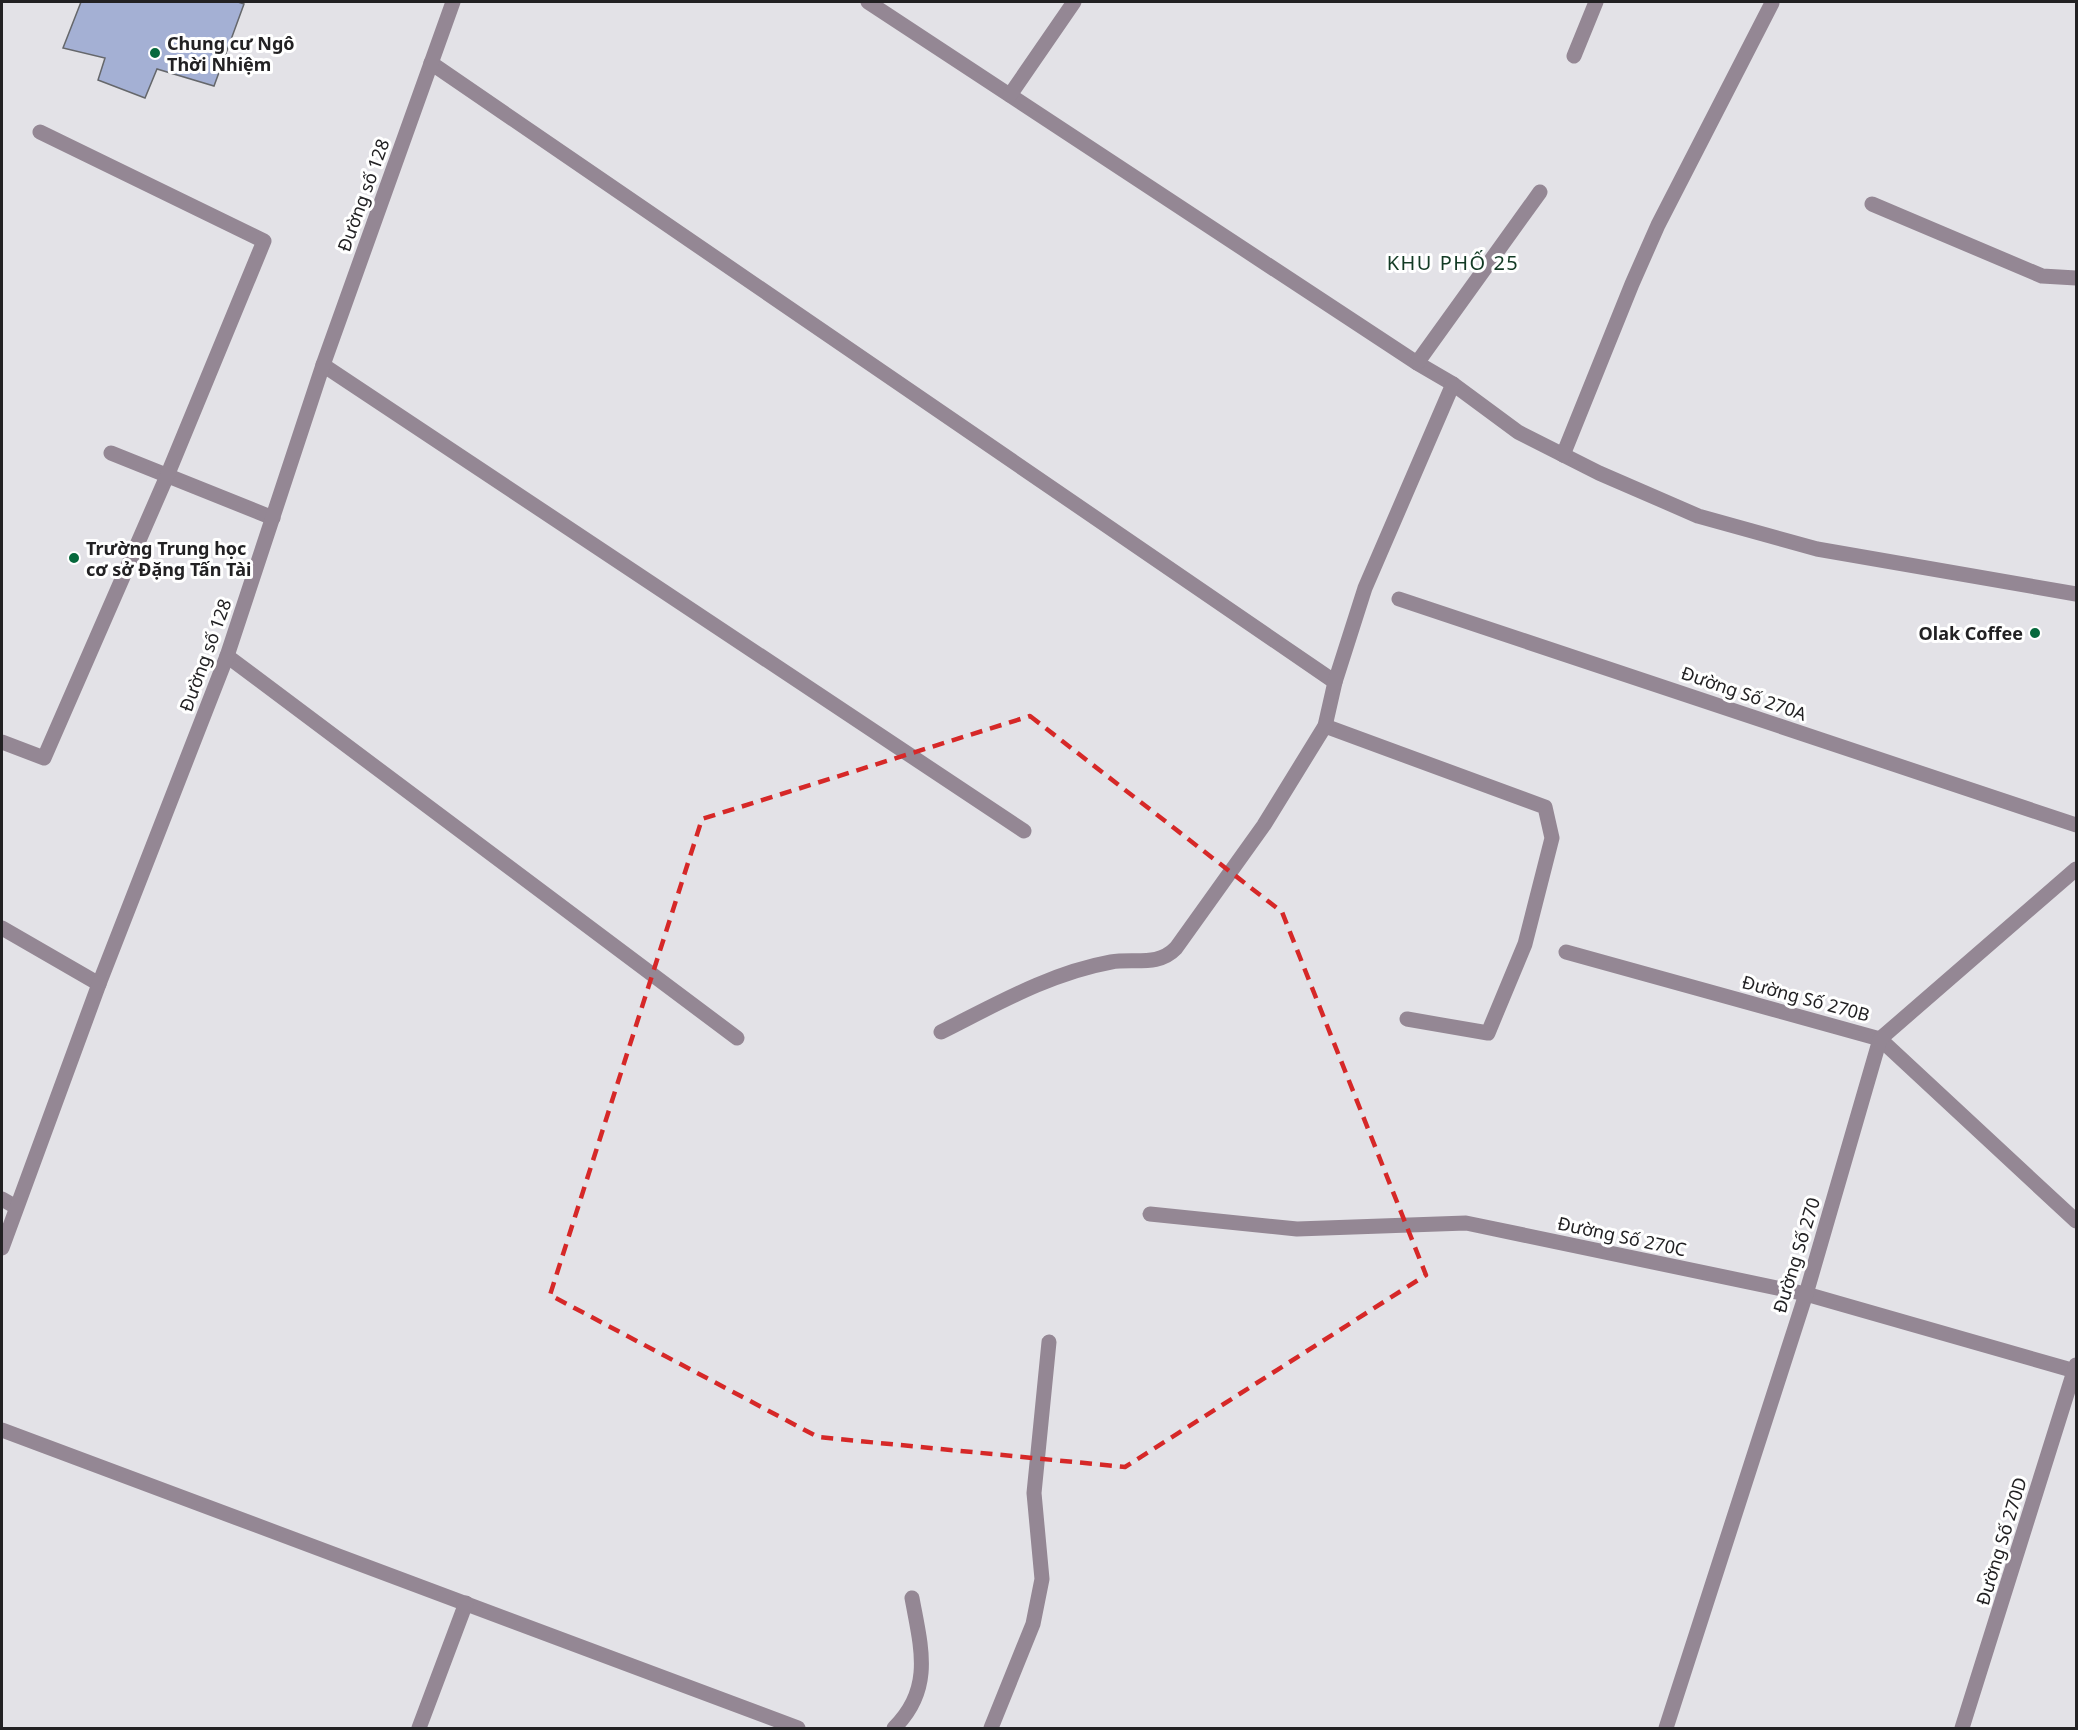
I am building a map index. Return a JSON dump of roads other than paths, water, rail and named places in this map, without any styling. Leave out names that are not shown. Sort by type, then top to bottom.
[{"type":"street","name":"Đường số 128","points":[[2,1248],[99,984],[227,656],[323,365],[453,2]]},
{"type":"street","points":[[868,2],[1417,363],[1453,384],[1518,432],[1599,473],[1698,516],[1816,549],[2076,594]]},
{"type":"street","points":[[1010,95],[1074,2]]},
{"type":"street","points":[[1574,56],[1596,2]]},
{"type":"street","points":[[1563,455],[1658,225],[1772,3]]},
{"type":"street","points":[[431,63],[1335,682]]},
{"type":"street","points":[[2,742],[44,758],[167,476],[264,241],[40,132]]},
{"type":"street","points":[[1417,363],[1540,192]]},
{"type":"street","points":[[1872,204],[2042,276],[2076,278]]},
{"type":"street","points":[[323,365],[1024,831]]},
{"type":"street","points":[[941,1032],[1017,994],[1067,974],[1111,962],[1161,959],[1170,954],[1264,825],[1325,726],[1335,682],[1365,588],[1453,384]]},
{"type":"street","points":[[111,453],[273,518]]},
{"type":"street","name":"Đường Số 270A","points":[[1399,599],[2076,825]]},
{"type":"street","points":[[227,656],[737,1038]]},
{"type":"street","points":[[1325,726],[1545,807],[1552,838],[1525,944],[1488,1033],[1407,1019]]},
{"type":"street","points":[[1880,1039],[2076,869]]},
{"type":"street","points":[[2,928],[99,984]]},
{"type":"street","name":"Đường Số 270B","points":[[1566,952],[1880,1039],[2076,1221]]},
{"type":"street","name":"Đường Số 270","points":[[1666,1728],[1806,1294],[1880,1039]]},
{"type":"street","points":[[2,1199],[16,1207]]},
{"type":"street","name":"Đường Số 270C","points":[[1150,1214],[1297,1229],[1466,1223],[1806,1294],[2076,1368]]},
{"type":"street","points":[[991,1728],[1033,1624],[1042,1579],[1034,1493],[1049,1342]]},
{"type":"street","name":"Đường Số 270D","points":[[1962,1728],[2076,1368]]},
{"type":"street","points":[[2,1430],[798,1728]]},
{"type":"street","points":[[894,1728],[904,1718],[916,1699],[923,1671],[912,1598]]},
{"type":"street","points":[[419,1728],[466,1604]]},
{"type":"place","name":"Chung cư Ngô Thời Nhiệm","points":[[155,53]]},
{"type":"place","name":"Trường Trung học cơ sở Đặng Tấn Tài","points":[[74,558]]},
{"type":"place","name":"Olak Coffee","points":[[2035,633]]},
{"type":"district","name":"KHU PHỐ 25","points":[[1453,262]]}]
